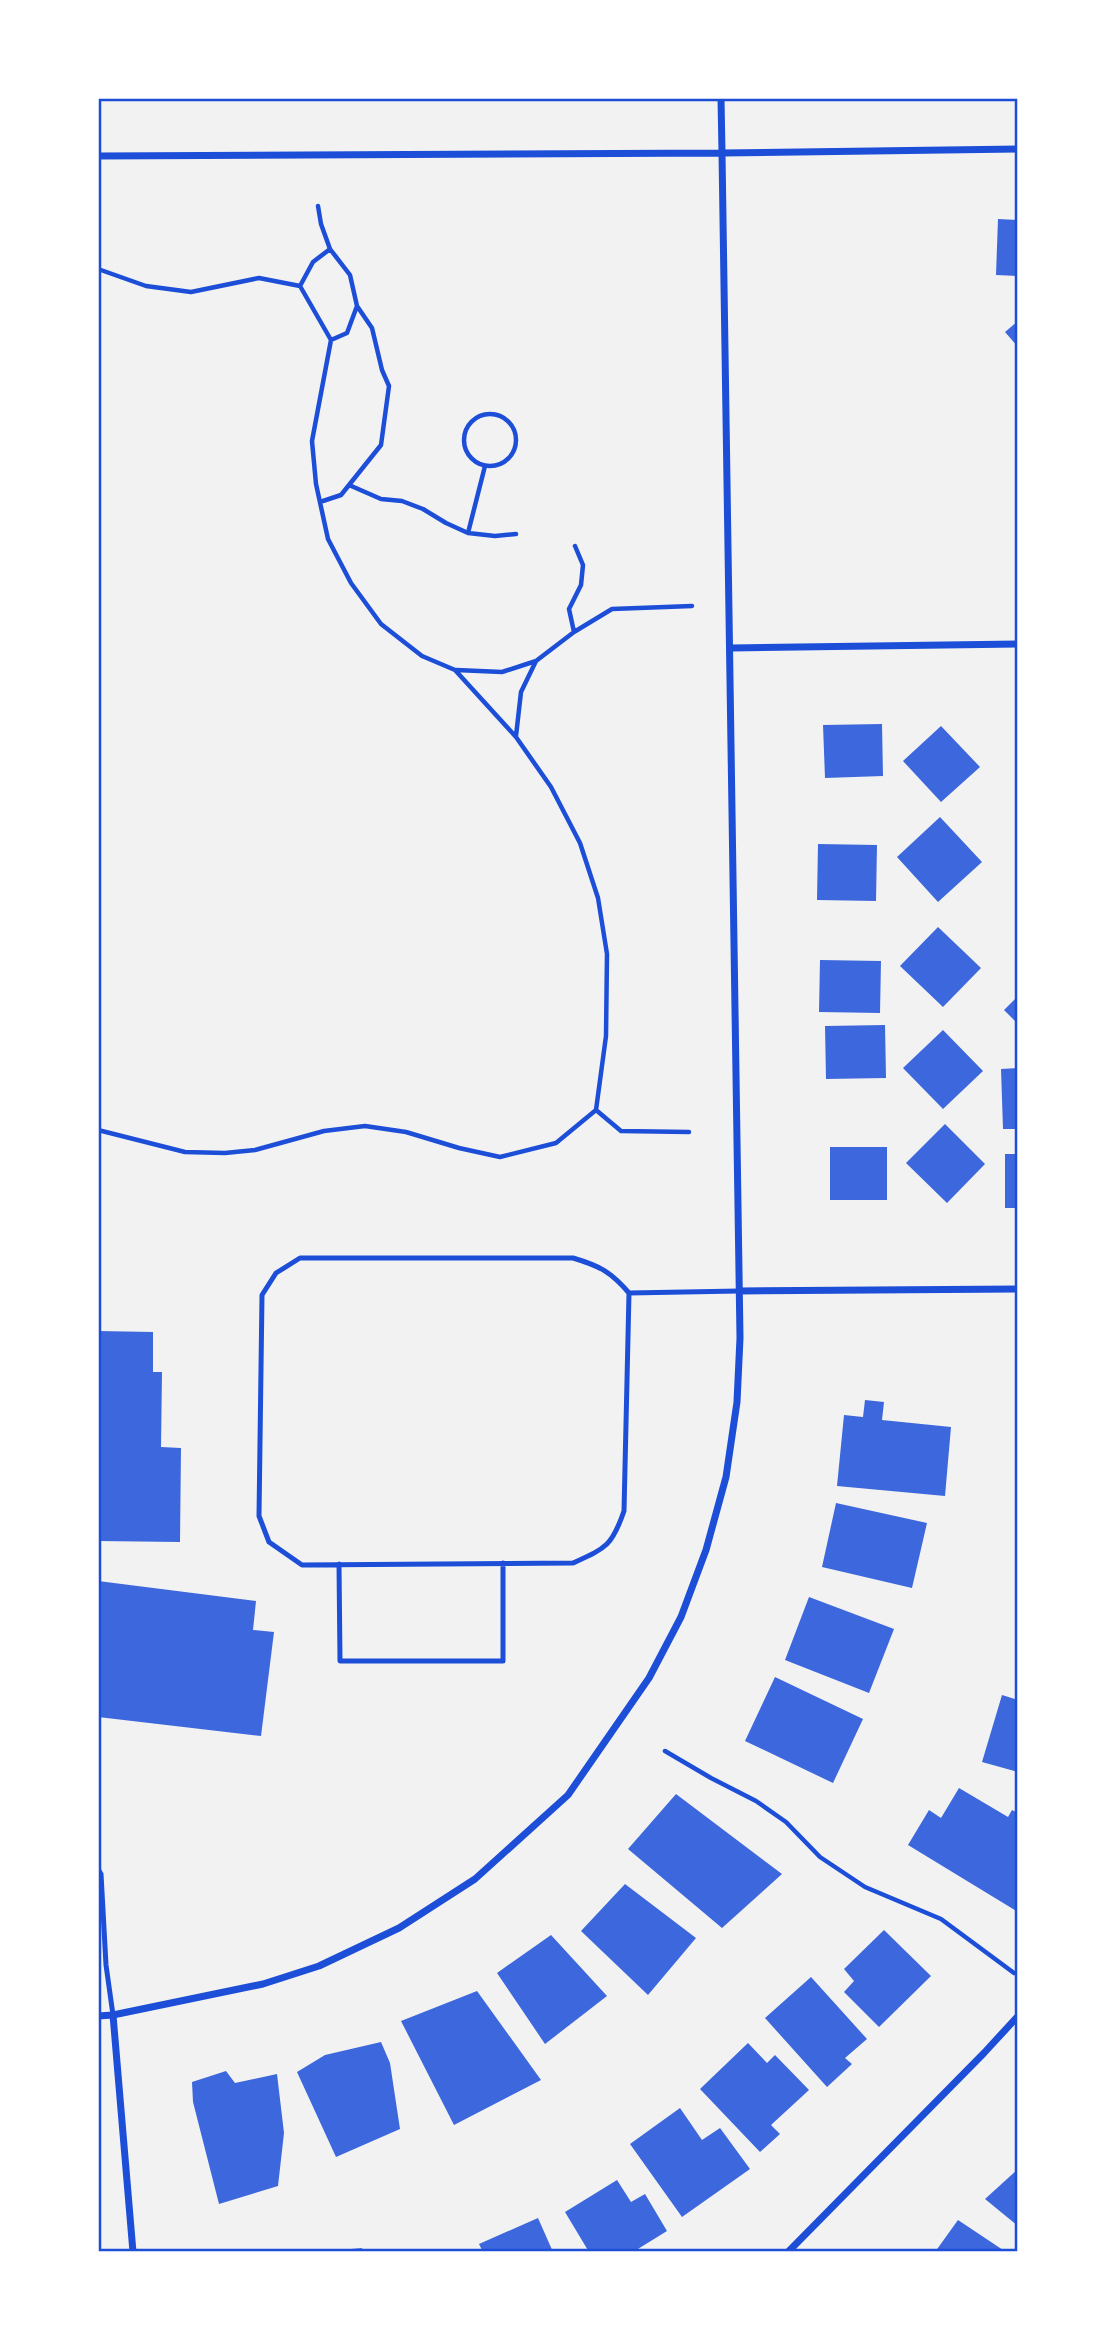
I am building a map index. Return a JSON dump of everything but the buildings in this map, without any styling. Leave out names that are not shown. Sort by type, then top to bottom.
[{"type":"street","points":[[98,2016],[263,1984],[319,1966],[399,1928],[475,1879],[568,1796],[649,1678],[681,1616],[706,1550],[726,1477],[737,1402],[740,1338],[722,98]]},
{"type":"street","points":[[98,156],[1018,149]]},
{"type":"street","points":[[731,648],[1018,644]]},
{"type":"street","points":[[739,1290],[1018,1289]]},
{"type":"street","points":[[113,2015],[134,2252]]},
{"type":"street","points":[[788,2252],[1018,2016]]},
{"type":"lane","points":[[300,1258],[573,1258],[613,1274],[629,1293],[625,1511],[615,1538],[595,1553],[573,1563],[503,1563],[302,1565],[269,1542],[259,1516],[262,1295],[276,1273],[300,1258]]},
{"type":"lane","points":[[629,1293],[739,1290]]},
{"type":"lane","points":[[339,1564],[340,1661],[503,1661],[503,1563]]},
{"type":"lane","points":[[98,1869],[101,1874],[106,1924],[106,1965],[113,2015]]},
{"type":"path","points":[[318,206],[330,249],[350,275],[356,306],[372,328],[380,363],[389,386],[381,445],[341,495],[319,502]]},
{"type":"path","points":[[300,286],[313,262],[330,249]]},
{"type":"path","points":[[98,269],[146,286],[191,292],[260,278],[300,286],[331,340],[312,441],[319,502],[328,539],[351,583],[382,624],[422,656],[455,670],[502,672],[536,661],[574,632],[612,609],[692,606]]},
{"type":"path","points":[[331,340],[347,333],[356,306]]},
{"type":"path","points":[[495,414],[510,422],[517,437],[516,445],[513,453],[501,464],[485,466],[470,456],[464,439],[470,422],[478,417],[495,414]]},
{"type":"path","points":[[468,533],[485,466]]},
{"type":"path","points":[[349,485],[380,499],[402,501],[423,509],[468,533],[495,536],[516,534]]},
{"type":"path","points":[[574,632],[569,608],[581,585],[583,565],[575,546]]},
{"type":"path","points":[[516,737],[521,692],[536,661]]},
{"type":"path","points":[[98,1130],[185,1152],[225,1153],[255,1150],[324,1131],[365,1126],[406,1132],[500,1157],[556,1143],[596,1110],[606,1036],[607,954],[598,898],[580,843],[551,788],[516,737],[455,670]]},
{"type":"path","points":[[596,1110],[621,1131],[689,1132]]},
{"type":"path","points":[[664,1751],[756,1801],[786,1822],[820,1857],[865,1887],[941,1919],[1014,1973]]}]
